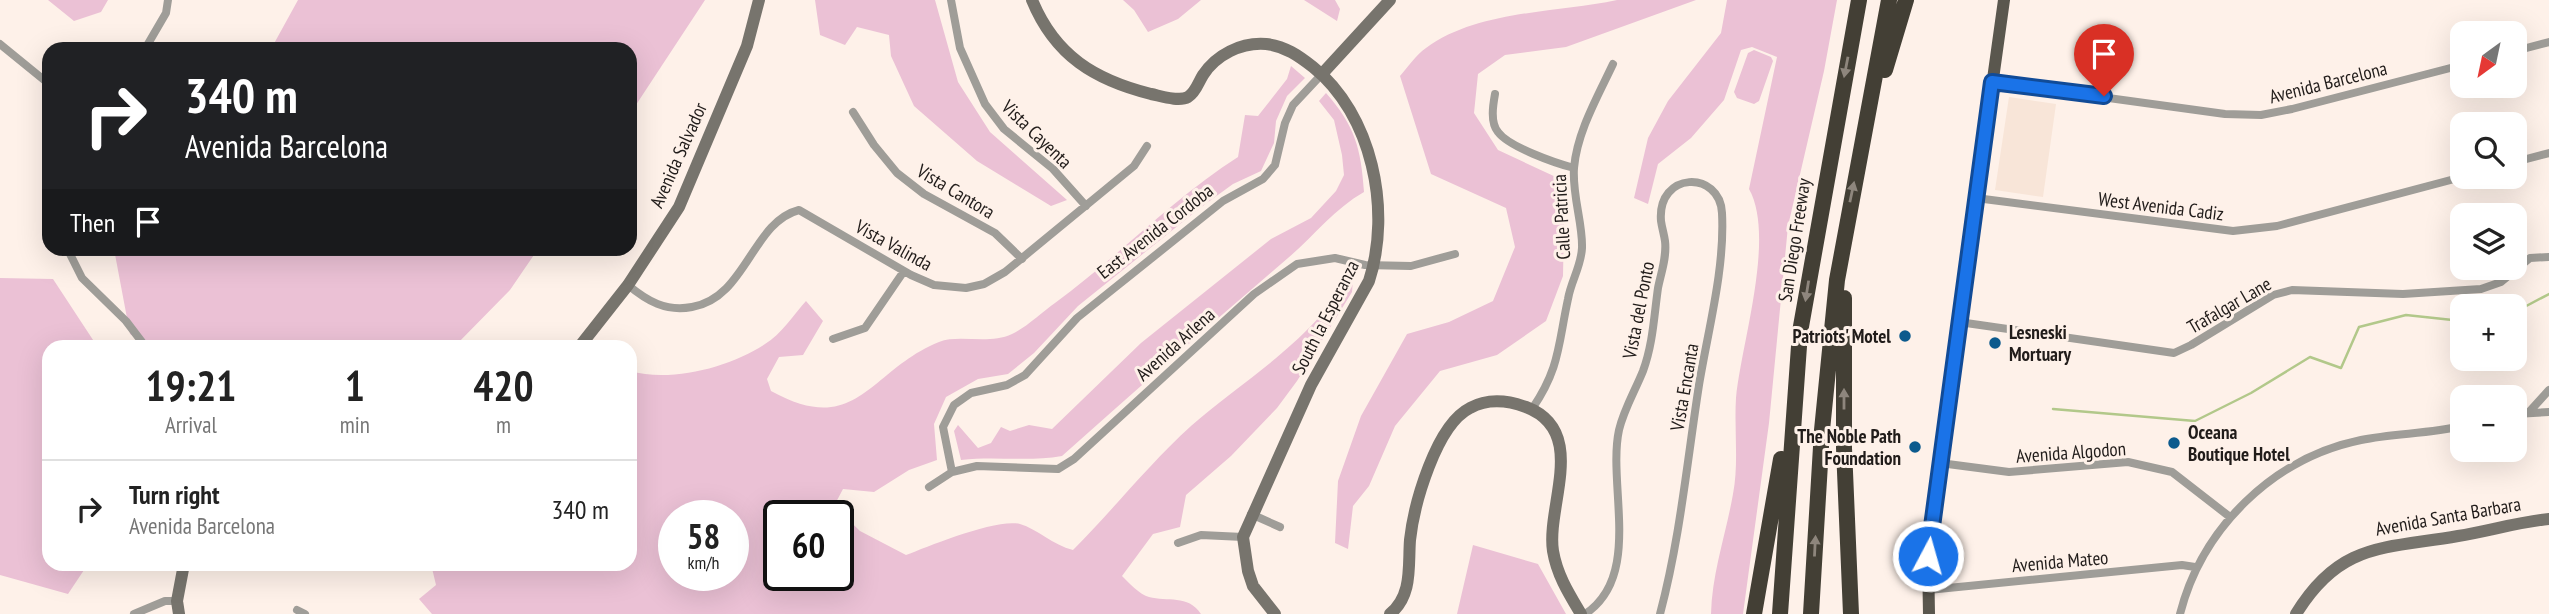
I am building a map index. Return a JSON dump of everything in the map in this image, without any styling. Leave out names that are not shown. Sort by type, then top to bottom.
[{"type":"highway","name":"San Diego Freeway","points":[[1780,614],[1794,385],[1834,128],[1859,0]]},
{"type":"highway","points":[[1811,614],[1827,369],[1844,232],[1889,0]]},
{"type":"highway","points":[[1861,153],[1906,0]]},
{"type":"highway","points":[[1844,232],[1844,448],[1851,614]]},
{"type":"highway","points":[[1754,614],[1794,385]]},
{"type":"main road","points":[[1929,614],[1929,543],[2004,0]]},
{"type":"street","points":[[149,42],[166,13],[168,0]]},
{"type":"street","name":"Avenida Salvador","points":[[585,340],[628,285],[679,207],[747,46],[760,0]]},
{"type":"street","name":"Vista Cayenta","points":[[951,0],[960,48],[985,104],[1004,129],[1053,169],[1086,206]]},
{"type":"street","name":"South la Esperanza","points":[[1032,0],[1041,22],[1049,32],[1067,52],[1098,78],[1151,94],[1184,99],[1194,91],[1211,64],[1223,54],[1247,45],[1284,47],[1322,74],[1353,111],[1363,132],[1370,158],[1380,233],[1374,265],[1369,281],[1311,385],[1243,537]]},
{"type":"street","name":"East Avenida Cordoba","points":[[952,472],[943,427],[954,405],[971,393],[1007,385],[1026,375],[1077,318],[1223,201],[1263,178],[1275,165],[1284,123],[1293,105],[1390,0]]},
{"type":"street","points":[[2527,48],[2549,42]]},
{"type":"street","points":[[0,44],[42,78]]},
{"type":"street","name":"Calle Patricia","points":[[1532,409],[1550,380],[1559,356],[1568,296],[1581,261],[1582,245],[1576,215],[1574,168],[1583,131],[1613,64]]},
{"type":"street","name":"Avenida Barcelona","points":[[1992,82],[2225,114],[2261,115],[2450,68]]},
{"type":"street","points":[[1495,94],[1493,109],[1496,131],[1508,141],[1574,168]]},
{"type":"street","name":"Vista Cantora","points":[[853,112],[874,145],[897,173],[924,194],[995,233],[1022,259]]},
{"type":"street","name":"Vista Valinda","points":[[628,285],[651,302],[665,307],[701,306],[718,297],[734,281],[782,218],[799,210],[904,271],[934,285],[966,288],[984,284],[1022,259],[1134,166],[1147,146]]},
{"type":"street","points":[[2527,159],[2549,153]]},
{"type":"street","name":"West Avenida Cadiz","points":[[1976,198],[2233,231],[2277,226],[2450,180]]},
{"type":"street","name":"Vista del Ponto","points":[[1583,614],[1598,605],[1609,583],[1618,550],[1617,441],[1653,333],[1665,254],[1662,200],[1674,186],[1690,181]]},
{"type":"street","name":"Vista Encanta","points":[[1660,614],[1674,555],[1687,461],[1712,322],[1722,214],[1716,195],[1700,183],[1690,181]]},
{"type":"street","name":"Avenida Arlena","points":[[929,487],[952,472],[1000,465],[1058,470],[1074,460],[1254,294],[1297,264],[1335,258],[1374,265],[1411,266],[1455,254]]},
{"type":"street","points":[[71,256],[82,278],[126,321],[140,340]]},
{"type":"street","name":"Trafalgar Lane","points":[[1959,322],[2174,353],[2273,295],[2292,289],[2403,294],[2481,289],[2501,282],[2530,258],[2549,257]]},
{"type":"street","points":[[833,339],[865,328],[904,271]]},
{"type":"street","points":[[2530,411],[2549,390]]},
{"type":"street","points":[[1390,614],[1408,586],[1414,515],[1434,455],[1453,421],[1462,411],[1493,401],[1511,401],[1532,409],[1548,422],[1560,445],[1561,467],[1552,548],[1558,574],[1583,614]]},
{"type":"street","points":[[2527,412],[2549,412]]},
{"type":"street","points":[[2180,614],[2195,567],[2230,517],[2273,479],[2326,451],[2358,440],[2450,428]]},
{"type":"street","name":"Avenida Algodon","points":[[1940,463],[2009,472],[2128,462],[2172,472],[2230,517]]},
{"type":"street","points":[[1251,514],[1280,527]]},
{"type":"street","name":"Avenida Santa Barbara","points":[[2296,614],[2311,589],[2338,565],[2368,550],[2549,519]]},
{"type":"street","points":[[1178,543],[1201,535],[1243,537],[1253,586],[1275,614]]},
{"type":"street","name":"Avenida Mateo","points":[[1928,590],[2182,565],[2195,567]]},
{"type":"street","points":[[134,614],[165,601],[178,607],[183,571]]},
{"type":"shaded area","points":[[48,0],[108,0],[101,12],[74,21]]},
{"type":"shaded area","points":[[298,0],[705,0],[637,103],[637,42],[275,42]]},
{"type":"shaded area","points":[[815,0],[935,0],[958,82],[990,132],[1067,200],[1051,206],[977,161],[914,106],[891,56],[889,35],[857,27],[845,45],[820,35]]},
{"type":"shaded area","points":[[1123,0],[1201,0],[1178,19],[1148,32],[1134,10]]},
{"type":"shaded area","points":[[1304,0],[1335,0],[1340,9],[1337,21]]},
{"type":"shaded area","points":[[1617,0],[1696,0],[1566,47],[1505,55],[1478,74],[1474,113],[1498,150],[1558,178],[1564,223],[1563,276],[1546,321],[1497,355],[1440,371],[1395,426],[1369,486],[1353,506],[1348,549],[1335,543],[1338,481],[1361,416],[1407,334],[1449,322],[1493,301],[1515,247],[1506,208],[1431,174],[1400,76],[1426,48],[1469,26],[1518,15]]},
{"type":"shaded area","points":[[1727,0],[1837,0],[1824,71],[1788,226],[1769,423],[1743,614],[1711,614],[1717,569],[1735,482],[1736,398],[1758,262],[1759,234],[1756,210],[1749,189],[1777,57],[1752,47],[1741,50],[1724,100],[1691,138],[1658,164],[1648,204],[1634,198],[1648,138],[1668,101],[1721,33]]},
{"type":"shaded area","points":[[1754,50],[1771,57],[1773,61],[1759,101],[1754,104],[1737,98],[1734,92],[1748,53]]},
{"type":"shaded area","points":[[1291,66],[1305,78],[1287,96],[1276,121],[1274,143],[1261,171],[1233,184],[1200,208],[1078,306],[1034,353],[1008,374],[978,379],[946,397],[934,424],[937,460],[909,470],[874,492],[843,489],[837,500],[763,500],[763,591],[854,591],[854,525],[906,555],[963,534],[1009,523],[1026,526],[1073,550],[1191,426],[1298,339],[1334,298],[1348,275],[1353,279],[1352,292],[1297,381],[1277,408],[1231,456],[1186,495],[1180,527],[1153,534],[1122,576],[1146,596],[1184,601],[1201,614],[432,614],[419,599],[436,585],[433,571],[637,571],[637,372],[682,374],[735,360],[771,340],[806,301],[823,321],[803,355],[779,357],[767,379],[771,391],[800,404],[824,408],[844,404],[861,395],[915,354],[939,342],[994,339],[1012,334],[1078,285],[1190,191],[1238,157],[1245,115],[1258,116],[1287,79]]},
{"type":"shaded area","points":[[1326,93],[1344,116],[1355,138],[1364,192],[1334,215],[1062,456],[961,460],[954,431],[958,425],[978,448],[991,443],[1001,427],[1010,431],[1029,425],[1052,429],[1141,343],[1271,239],[1311,218],[1336,191],[1344,175],[1334,120],[1319,101]]},
{"type":"shaded area","points":[[2009,97],[2056,104],[2043,197],[1995,190]]},
{"type":"shaded area","points":[[115,256],[533,256],[510,290],[461,340],[140,340],[130,334]]},
{"type":"shaded area","points":[[0,278],[53,279],[93,340],[42,340],[42,571],[83,571],[68,594],[0,575]]},
{"type":"shaded area","points":[[1473,545],[1538,564],[1566,614],[1457,614]]},
{"type":"waterway","points":[[2527,306],[2549,294]]},
{"type":"waterway","points":[[2053,409],[2195,421],[2251,393],[2310,357],[2341,368],[2359,327],[2406,315],[2450,320]]},
{"type":"place","name":"Patriots' Motel","points":[[1905,336]]},
{"type":"place","name":"Lesneski Mortuary","points":[[1995,343]]},
{"type":"place","name":"Oceana Boutique Hotel","points":[[2174,443]]},
{"type":"place","name":"The Noble Path Foundation","points":[[1915,447]]},
{"type":"route","points":[[1928,556],[1992,82],[2104,96]]}]
